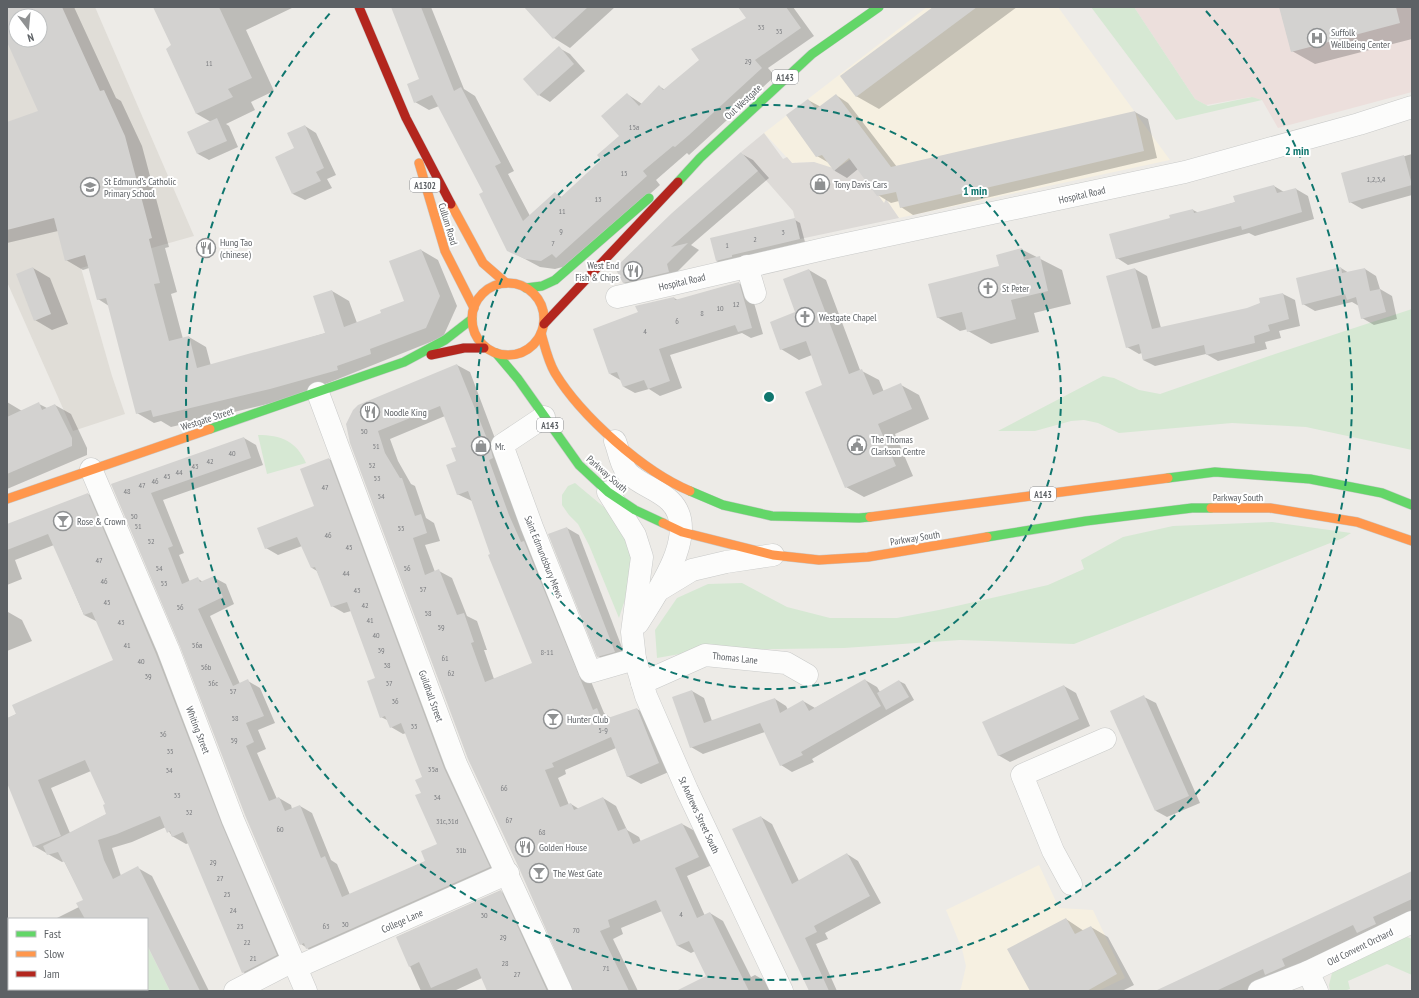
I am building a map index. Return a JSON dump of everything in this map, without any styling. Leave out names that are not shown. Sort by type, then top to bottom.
[{"type":"main road","name":"Cullum Road","points":[[359,7],[406,118],[483,263],[506,283]]},
{"type":"main road","name":"Out Westgate","points":[[543,328],[700,158],[782,80],[812,54],[879,7]]},
{"type":"main road","name":"Cullum Road","points":[[406,118],[445,251],[474,308]]},
{"type":"main road","name":"Out Westgate","points":[[526,288],[542,286],[555,280],[635,208],[700,158]]},
{"type":"main road","name":"A143","points":[[506,283],[516,284],[526,288],[534,295],[544,314],[543,328],[548,358],[555,373],[571,395],[615,441],[634,457],[676,485],[723,505],[772,516],[859,518],[1214,472],[1310,479],[1382,493],[1412,505]]},
{"type":"main road","points":[[484,348],[476,336],[472,319],[474,308],[478,299],[486,291],[506,283]]},
{"type":"main road","name":"Westgate Street","points":[[414,358],[459,331],[472,319]]},
{"type":"main road","name":"A143","points":[[484,348],[496,353],[507,355],[528,350],[536,342],[543,328]]},
{"type":"main road","name":"Westgate Street","points":[[7,499],[91,469],[318,393],[414,358],[464,348],[484,348]]},
{"type":"main road","name":"Parkway South","points":[[496,353],[518,379],[580,465],[608,492],[635,510],[682,532],[773,555],[819,560],[868,557],[1086,521],[1192,508],[1270,508],[1284,510],[1358,522],[1412,541]]},
{"type":"street","name":"Hospital Road","points":[[617,297],[835,246],[1185,172],[1359,124],[1412,107]]},
{"type":"street","points":[[747,266],[755,293]]},
{"type":"street","name":"Guildhall Street","points":[[318,393],[456,764],[508,873],[561,991]]},
{"type":"street","name":"Saint Edmundsbury Mews","points":[[544,417],[502,445],[532,527],[590,672],[635,659]]},
{"type":"street","points":[[615,441],[624,466],[629,474],[671,501],[677,513],[682,532],[672,565],[632,632]]},
{"type":"street","name":"Whiting Street","points":[[91,469],[165,642],[233,820],[306,991]]},
{"type":"street","name":"St Andrews Street South","points":[[608,492],[635,535],[642,557],[632,632],[635,659],[646,696],[687,790],[782,991]]},
{"type":"street","points":[[657,591],[692,570],[726,562],[773,555]]},
{"type":"street","name":"Thomas Lane","points":[[642,683],[705,655],[786,663],[807,675]]},
{"type":"street","points":[[1071,884],[1053,851],[1022,775],[1105,739]]},
{"type":"street","name":"College Lane","points":[[235,991],[508,873]]},
{"type":"street","name":"Old Convent Orchard","points":[[1259,991],[1312,981],[1412,922]]},
{"type":"shaded area","name":"St Edmund's Catholic Primary School","points":[[7,7],[95,7],[194,236],[81,268],[112,376],[125,414],[73,431],[7,282]]},
{"type":"shaded area","points":[[927,7],[1058,7],[1170,160],[899,218],[886,200],[884,203],[834,171],[814,162],[792,163],[764,133]]},
{"type":"shaded area","points":[[1134,7],[1412,7],[1412,92],[1278,128],[1262,100],[1251,97],[1206,105],[1195,99]]},
{"type":"shaded area","name":"Tony Davis Cars","points":[[764,133],[783,159],[787,157],[792,163],[814,162],[836,169],[852,158],[884,203],[886,199],[899,218],[800,239],[793,211],[741,152]]},
{"type":"shaded area","points":[[1039,865],[1059,908],[1093,910],[1125,978],[1098,991],[959,991],[966,966],[962,949],[946,910]]},
{"type":"green space","points":[[1091,7],[1134,7],[1195,99],[1208,106],[1252,97],[1262,100],[1176,120]]},
{"type":"green space","points":[[1412,309],[1412,450],[1306,427],[1232,423],[1119,433],[1098,423],[1084,420],[1071,421],[1035,431],[998,431],[1103,376],[1114,378],[1139,390],[1160,394]]},
{"type":"green space","points":[[258,435],[274,436],[287,441],[298,449],[306,463],[267,474]]},
{"type":"green space","points":[[575,483],[611,513],[632,550],[632,578],[619,618],[589,545],[578,524],[562,505],[562,495],[568,486]]},
{"type":"green space","points":[[1272,522],[1351,533],[1343,538],[1074,644],[960,640],[844,648],[703,650],[657,658],[655,630],[677,598],[708,584],[742,583],[787,607],[830,618],[897,618],[1048,585],[1084,569],[1081,560],[1123,537],[1173,526]]},
{"type":"green space","points":[[1407,937],[1412,939],[1412,975],[1387,964],[1348,981],[1350,989],[1344,991],[1330,991],[1329,985],[1332,973],[1387,944]]},
{"type":"green space","points":[[148,947],[170,991],[100,991],[148,990]]},
{"type":"building","points":[[7,7],[62,7],[100,91],[104,90],[125,136],[152,238],[149,239],[160,283],[154,284],[169,341],[189,336],[197,368],[325,333],[313,296],[332,290],[344,327],[381,313],[380,310],[404,301],[389,261],[421,249],[440,296],[426,328],[370,349],[371,354],[337,366],[338,370],[270,389],[153,417],[151,410],[136,414],[106,298],[97,300],[85,255],[65,261],[54,218],[7,230],[7,122],[38,111],[10,48],[48,48],[48,8],[8,8],[8,44]]},
{"type":"building","points":[[153,7],[219,7],[252,78],[228,89],[233,97],[196,114],[166,49],[171,45]]},
{"type":"building","points":[[391,7],[421,7],[454,91],[461,87],[501,163],[495,166],[523,221],[555,192],[560,198],[601,160],[597,155],[619,136],[601,116],[627,93],[639,106],[659,85],[663,90],[699,60],[691,49],[746,18],[738,7],[786,7],[801,28],[755,60],[762,68],[689,135],[643,171],[647,176],[556,258],[552,254],[541,261],[525,259],[507,251],[479,194],[483,192],[432,95],[414,103],[407,84],[419,79]]},
{"type":"building","points":[[524,7],[588,7],[553,39]]},
{"type":"building","points":[[933,7],[977,7],[856,97],[840,76]]},
{"type":"building","name":"Suffolk Wellbeing Center","points":[[1279,7],[1396,7],[1400,23],[1291,52]]},
{"type":"building","points":[[559,46],[574,64],[538,96],[523,79]]},
{"type":"building","points":[[836,94],[891,167],[1135,111],[1144,151],[900,208],[896,192],[877,196],[849,158],[834,171],[822,155],[816,157],[786,115],[808,99],[816,109]]},
{"type":"building","points":[[217,118],[227,141],[197,154],[187,132]]},
{"type":"building","points":[[305,125],[324,168],[316,172],[321,181],[292,194],[275,157],[294,148],[287,133]]},
{"type":"building","points":[[741,152],[758,171],[671,247],[688,243],[667,264],[669,272],[623,283],[615,268],[672,213]]},
{"type":"building","points":[[1404,155],[1412,185],[1349,203],[1341,173]]},
{"type":"building","points":[[1274,185],[1277,193],[1296,188],[1302,212],[1242,230],[1241,226],[1116,259],[1109,234],[1170,218],[1169,215],[1193,209],[1194,213],[1235,202],[1233,196]]},
{"type":"building","points":[[795,218],[800,239],[732,255],[732,257],[716,261],[710,238]]},
{"type":"building","name":"St Peter","points":[[1022,248],[1024,260],[1040,256],[1048,291],[1011,300],[1016,319],[967,332],[962,312],[937,318],[928,284],[999,266],[996,255]]},
{"type":"building","points":[[33,267],[51,314],[34,321],[16,274]]},
{"type":"building","points":[[1341,267],[1342,273],[1365,268],[1370,291],[1380,289],[1386,312],[1361,319],[1356,297],[1347,300],[1345,294],[1302,305],[1296,278]]},
{"type":"building","points":[[1135,268],[1152,329],[1247,308],[1260,303],[1259,298],[1283,293],[1289,319],[1268,325],[1270,331],[1254,336],[1255,343],[1206,355],[1204,345],[1143,360],[1139,344],[1126,348],[1106,276]]},
{"type":"building","name":"The Thomas Clarkson Centre","points":[[809,269],[849,374],[862,369],[873,395],[901,383],[912,409],[878,424],[896,466],[845,488],[805,392],[822,385],[806,341],[780,350],[770,322],[795,312],[783,279]]},
{"type":"building","points":[[739,282],[752,328],[738,332],[735,325],[659,349],[670,381],[648,389],[644,380],[623,387],[617,372],[609,374],[593,329],[638,312],[635,306],[674,297],[675,300]]},
{"type":"building","points":[[457,364],[490,446],[493,458],[489,460],[509,515],[521,542],[524,541],[593,710],[597,708],[602,720],[637,708],[659,763],[627,777],[611,737],[552,763],[554,767],[545,770],[560,807],[571,803],[574,810],[603,797],[618,831],[626,828],[633,844],[682,823],[699,857],[675,868],[697,918],[710,912],[749,991],[676,991],[706,976],[689,941],[677,946],[656,900],[608,920],[610,927],[600,931],[629,991],[573,991],[519,868],[468,759],[350,443],[346,424],[353,410],[358,405]],"holes":[[[440,406],[456,447],[451,448],[456,461],[446,465],[457,495],[468,491],[490,554],[488,555],[532,663],[485,682],[471,643],[474,642],[464,613],[457,615],[439,569],[425,575],[413,538],[427,533],[421,514],[415,516],[402,478],[400,478],[385,453],[378,431]]]},
{"type":"building","points":[[39,402],[42,410],[55,404],[72,438],[72,446],[7,474],[7,417]]},
{"type":"building","points":[[244,437],[251,458],[151,493],[173,546],[168,548],[182,584],[198,577],[200,582],[214,576],[223,597],[198,609],[233,686],[248,679],[264,716],[246,723],[254,742],[246,746],[269,801],[279,797],[285,811],[300,805],[321,858],[325,856],[342,897],[425,861],[421,851],[437,844],[415,795],[421,793],[415,780],[422,777],[401,723],[390,728],[385,716],[380,718],[367,681],[375,678],[347,602],[331,607],[315,567],[311,568],[297,537],[265,549],[257,528],[314,506],[300,469],[329,458],[444,768],[490,867],[306,949],[304,943],[300,945],[245,815],[179,644],[111,484]]},
{"type":"building","points":[[88,493],[156,654],[222,825],[277,955],[242,973],[183,832],[172,837],[170,831],[167,833],[160,816],[117,834],[98,840],[104,860],[113,879],[138,866],[200,991],[170,991],[148,947],[148,918],[84,918],[76,903],[83,900],[64,861],[63,862],[58,852],[47,855],[43,846],[106,814],[103,805],[105,804],[85,760],[38,780],[61,836],[33,847],[7,783],[7,718],[16,714],[12,705],[113,660],[92,612],[84,615],[48,534],[7,550],[7,524]]},
{"type":"building","points":[[567,527],[615,652],[597,657],[548,534]]},
{"type":"building","points":[[865,679],[881,706],[801,752],[803,755],[780,766],[760,723],[690,748],[672,697],[692,690],[704,723],[775,698],[780,713],[803,700],[809,711]]},
{"type":"building","points":[[899,680],[909,697],[886,710],[877,693]]},
{"type":"building","points":[[1064,685],[1079,719],[998,756],[982,722]]},
{"type":"building","points":[[1144,695],[1189,796],[1155,811],[1110,711]]},
{"type":"building","points":[[761,816],[792,884],[847,853],[870,896],[814,926],[817,932],[805,938],[829,991],[809,991],[732,829]]},
{"type":"building","points":[[1412,871],[1412,899],[1373,917],[1376,924],[1357,933],[1353,925],[1282,959],[1285,966],[1265,975],[1263,969],[1216,991],[1155,991]]},
{"type":"building","points":[[501,890],[547,991],[487,991],[477,968],[431,988],[419,962],[409,967],[396,937]]},
{"type":"building","points":[[1066,918],[1075,934],[1091,926],[1117,974],[1087,991],[1030,991],[1007,949]]},
{"type":"traffic: fast","points":[[678,182],[700,158],[812,54],[879,7]]},
{"type":"traffic: fast","points":[[526,288],[542,286],[555,280],[649,198]]},
{"type":"traffic: fast","points":[[210,429],[404,362],[445,340],[472,319]]},
{"type":"traffic: fast","points":[[496,353],[518,379],[579,465],[608,492],[635,510],[663,523]]},
{"type":"traffic: fast","points":[[1168,478],[1215,472],[1310,479],[1382,493],[1412,505]]},
{"type":"traffic: fast","points":[[690,491],[723,505],[772,516],[870,517]]},
{"type":"traffic: fast","points":[[987,537],[1086,521],[1192,508],[1211,508]]},
{"type":"traffic: slow","points":[[419,163],[445,251],[474,308]]},
{"type":"traffic: slow","points":[[451,204],[483,263],[506,283]]},
{"type":"traffic: slow","points":[[508,283],[528,289],[538,299],[544,319],[538,339],[528,349],[508,355],[488,349],[478,339],[472,319],[478,299],[488,289],[508,283]]},
{"type":"traffic: slow","points":[[541,333],[555,373],[566,390],[597,424],[634,457],[653,471],[690,491]]},
{"type":"traffic: slow","points":[[7,499],[210,429]]},
{"type":"traffic: slow","points":[[870,517],[1168,478]]},
{"type":"traffic: slow","points":[[1211,508],[1270,508],[1357,522],[1412,541]]},
{"type":"traffic: slow","points":[[663,523],[682,532],[773,555],[819,560],[868,557],[987,537]]},
{"type":"traffic: jam","points":[[359,7],[406,118],[451,204]]},
{"type":"traffic: jam","points":[[544,324],[678,182]]},
{"type":"traffic: jam","points":[[431,355],[464,348],[484,348]]},
{"type":"place","name":"Suffolk Wellbeing Center","points":[[1317,38]]},
{"type":"place","name":"Tony Davis Cars","points":[[820,184]]},
{"type":"place","name":"St Edmund's Catholic Primary School","points":[[90,187]]},
{"type":"place","name":"Hung Tao (chinese)","points":[[206,248]]},
{"type":"place","name":"West End Fish & Chips","points":[[633,271]]},
{"type":"place","name":"St Peter","points":[[988,288]]},
{"type":"place","name":"Westgate Chapel","points":[[805,317]]},
{"type":"place","name":"Noodle King","points":[[370,412]]},
{"type":"place","name":"The Thomas Clarkson Centre","points":[[857,445]]},
{"type":"place","name":"Mr.","points":[[481,446]]},
{"type":"place","name":"Rose & Crown","points":[[63,521]]},
{"type":"place","name":"Hunter Club","points":[[553,719]]},
{"type":"place","name":"Golden House","points":[[525,847]]},
{"type":"place","name":"The West Gate","points":[[539,873]]}]
